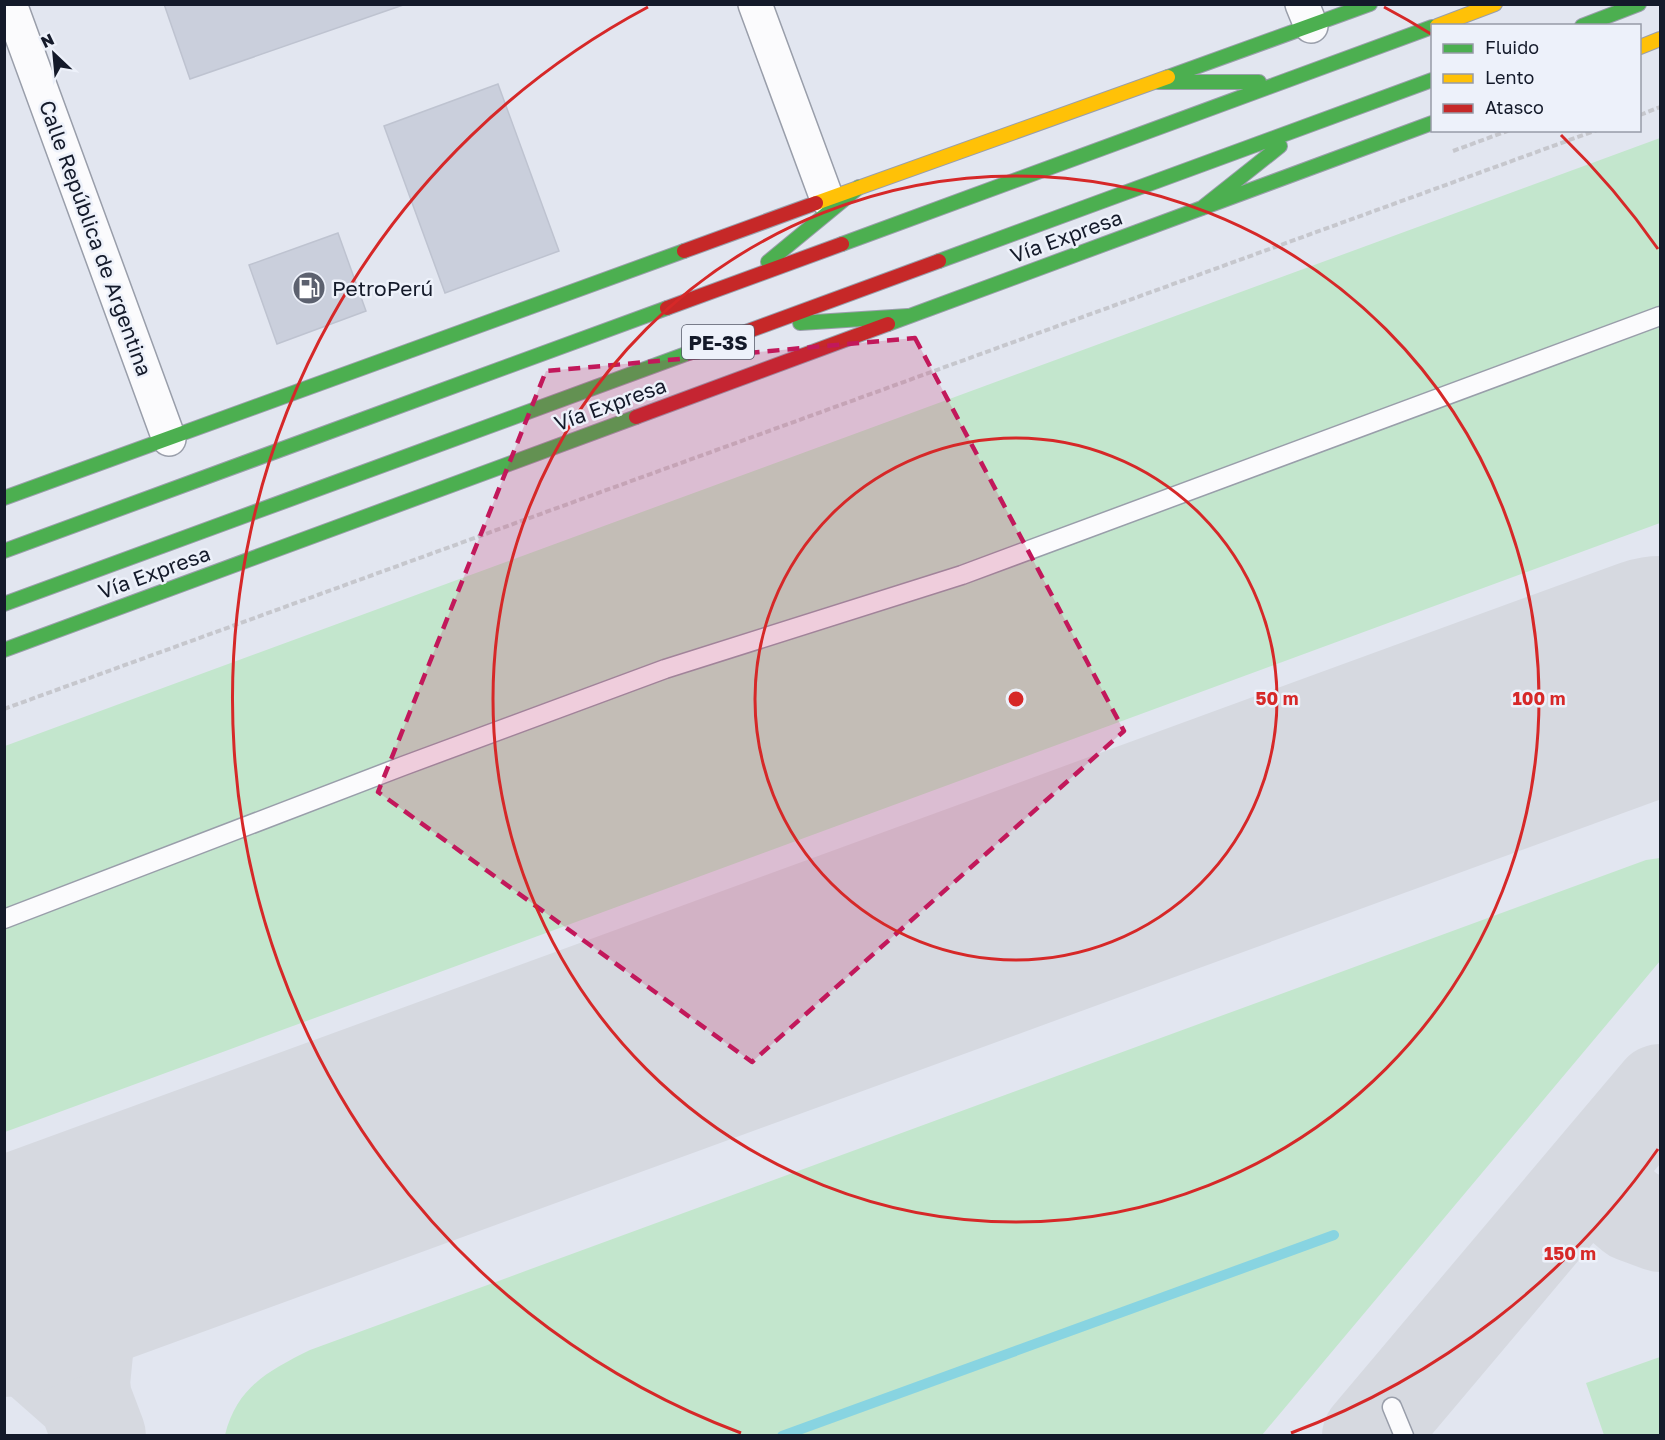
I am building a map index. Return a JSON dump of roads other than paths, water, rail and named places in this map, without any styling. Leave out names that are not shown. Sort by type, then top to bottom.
[{"type":"main road","points":[[4,498],[859,187],[1158,82],[1306,15],[1370,4]]},
{"type":"main road","points":[[1442,24],[1495,4]]},
{"type":"main road","points":[[1587,24],[1639,4]]},
{"type":"main road","name":"PE-3S","points":[[4,551],[1431,27]]},
{"type":"main road","points":[[1641,47],[1660,39]]},
{"type":"main road","name":"Vía Expresa","points":[[4,604],[1431,80]]},
{"type":"main road","points":[[1158,82],[1282,82]]},
{"type":"main road","name":"Vía Expresa","points":[[4,650],[1431,123]]},
{"type":"main road","points":[[1202,208],[1304,128]]},
{"type":"main road","points":[[750,278],[859,187]]},
{"type":"main road","points":[[765,325],[908,316]]},
{"type":"street","name":"Calle República de Argentina","points":[[10,4],[169,439]]},
{"type":"street","points":[[755,4],[827,199]]},
{"type":"lane","points":[[4,919],[403,766],[666,669],[962,575],[1660,316]]},
{"type":"lane","points":[[1392,1407],[1404,1436]]},
{"type":"waterway","points":[[782,1436],[1334,1235]]},
{"type":"place","name":"PetroPerú","points":[[309,288]]}]
